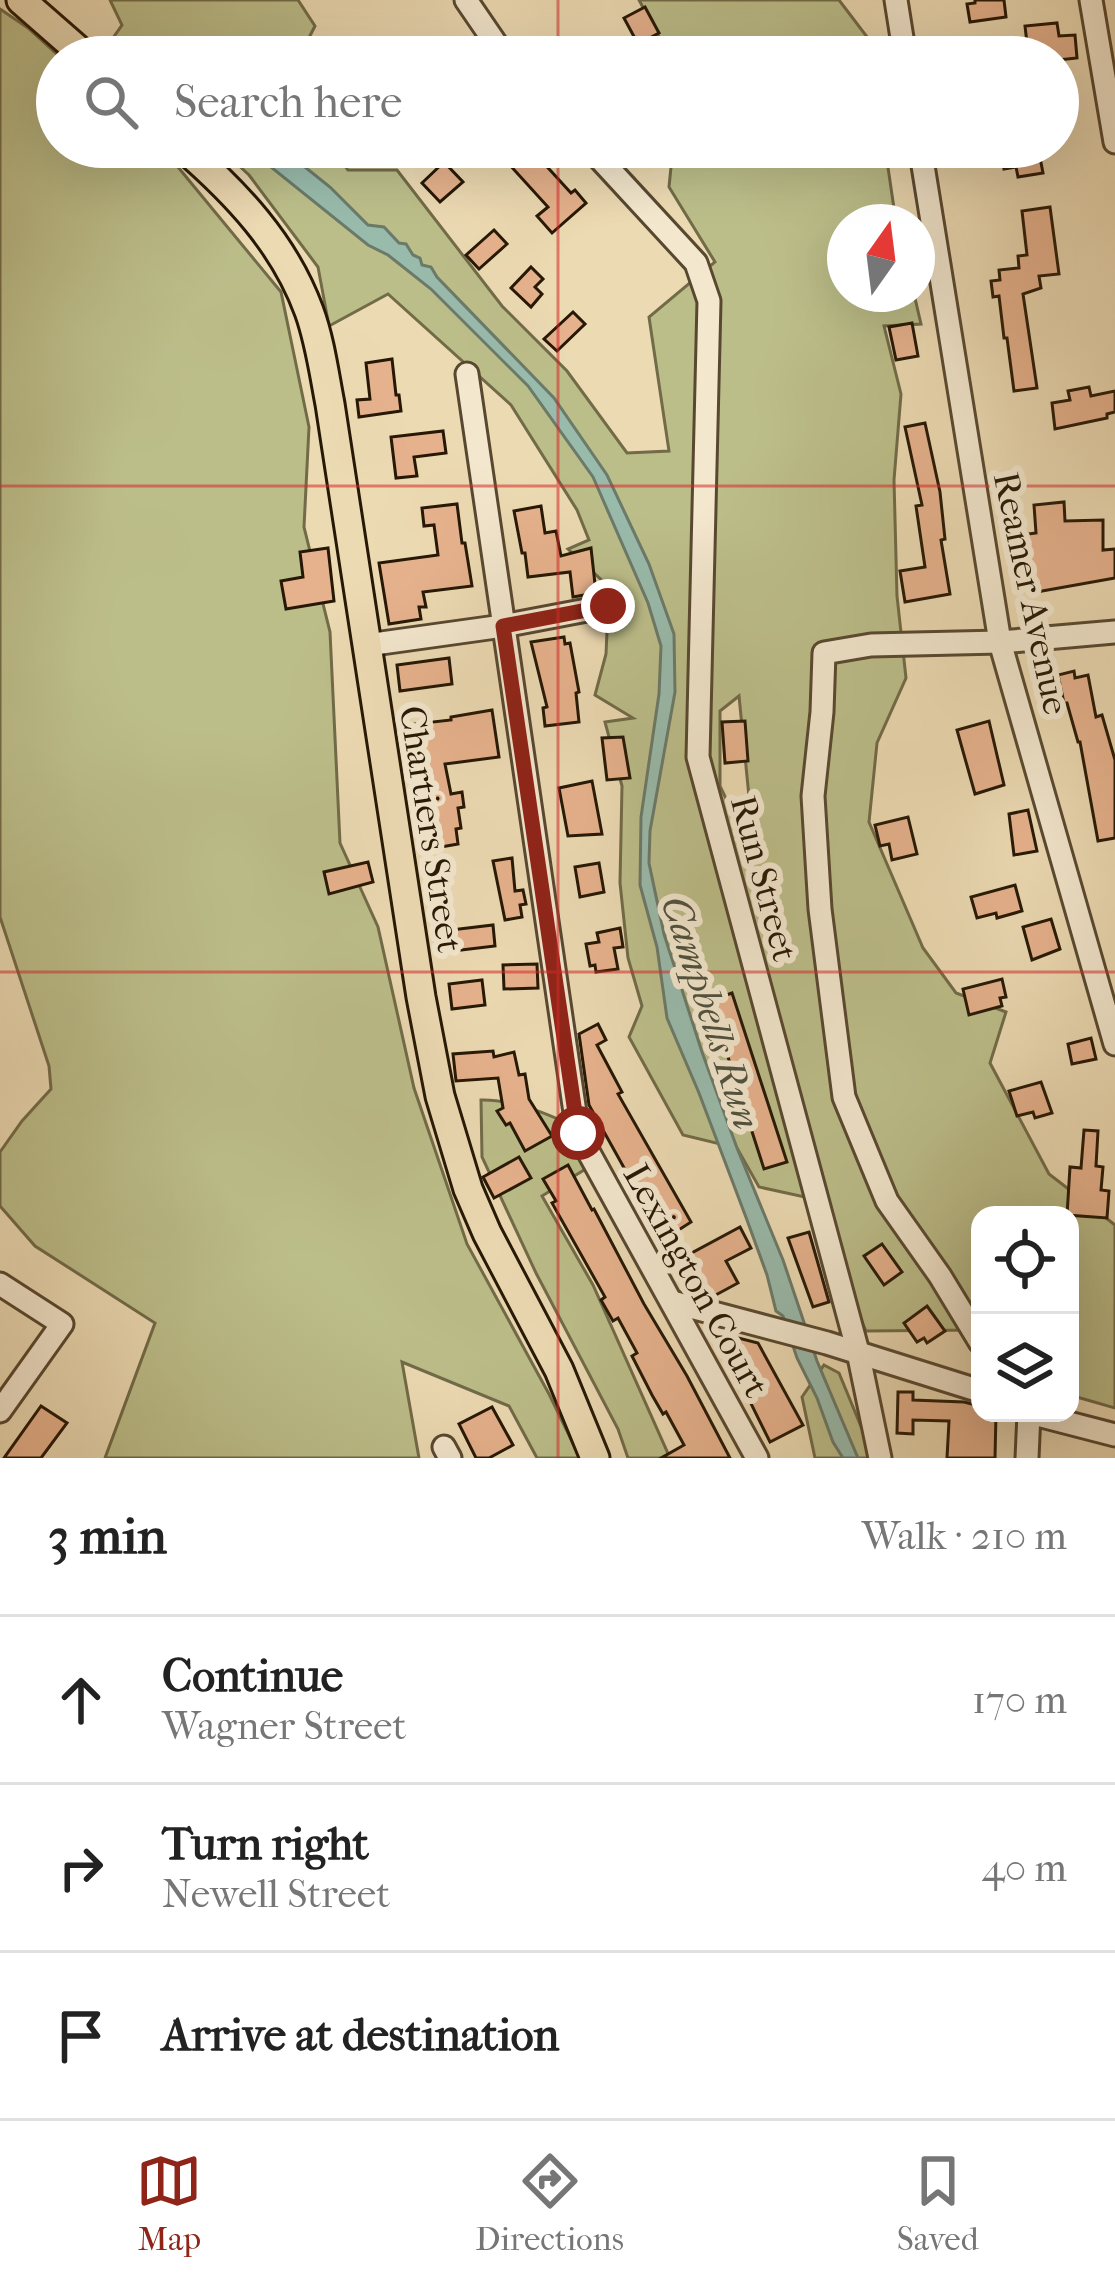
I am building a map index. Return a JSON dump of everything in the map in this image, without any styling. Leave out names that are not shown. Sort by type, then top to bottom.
[{"type":"main road","points":[[21,0],[62,36]]},
{"type":"main road","name":"Chartiers Street","points":[[206,168],[272,238],[309,311],[320,348],[430,1049],[452,1142],[487,1233],[559,1370],[596,1458]]},
{"type":"street","points":[[466,0],[491,36]]},
{"type":"street","points":[[896,0],[902,36]]},
{"type":"street","points":[[1090,0],[1115,142]]},
{"type":"street","name":"Run Street","points":[[608,168],[696,263],[709,301],[698,757],[858,1352],[880,1458]]},
{"type":"street","name":"Reamer Avenue","points":[[923,168],[1000,642],[1115,1044]]},
{"type":"street","points":[[467,374],[503,626]]},
{"type":"street","points":[[367,645],[608,606]]},
{"type":"street","name":"Lexington Court","points":[[503,626],[578,1133],[757,1458]]},
{"type":"street","points":[[971,1327],[886,1202],[844,1097],[820,909],[813,796],[824,652],[871,644],[1000,642],[1115,632]]},
{"type":"street","points":[[0,1284],[62,1324],[0,1411]]},
{"type":"street","points":[[672,1302],[971,1388]]},
{"type":"street","points":[[1027,1458],[1029,1422]]},
{"type":"street","points":[[1064,1422],[1115,1435]]},
{"type":"green space","points":[[110,0],[298,0],[315,26],[310,36],[114,36],[122,25]]},
{"type":"green space","points":[[639,0],[839,0],[866,36],[659,36]]},
{"type":"green space","points":[[0,9],[37,36],[36,168],[179,168],[281,292],[309,427],[304,527],[330,632],[340,843],[378,927],[414,1088],[467,1244],[580,1458],[537,1458],[509,1406],[402,1362],[419,1458],[105,1458],[155,1323],[35,1246],[0,1206],[0,1152],[51,1089],[49,1066],[0,917]]},
{"type":"green space","points":[[242,168],[397,170],[502,306],[567,371],[627,453],[669,451],[649,317],[715,262],[669,187],[671,168],[888,168],[893,204],[827,204],[827,312],[918,312],[921,324],[884,326],[901,394],[894,480],[897,596],[906,678],[877,743],[869,822],[923,948],[956,993],[1006,1012],[990,1063],[1049,1174],[1115,1225],[1115,1408],[1079,1398],[1079,1206],[971,1206],[971,1330],[866,1331],[805,1197],[759,1187],[737,1148],[683,1135],[629,1037],[642,1006],[628,958],[620,883],[622,786],[605,722],[633,718],[595,695],[606,654],[609,587],[568,549],[589,540],[577,510],[511,405],[388,294],[329,326],[318,267]],"holes":[[[739,696],[754,858],[720,786],[720,711]]]},
{"type":"green space","points":[[481,1100],[525,1107],[595,1136],[584,1170],[542,1196],[593,1285],[670,1458],[628,1458],[618,1429],[482,1157]]},
{"type":"green space","points":[[824,1365],[839,1373],[874,1458],[815,1458],[802,1397]]},
{"type":"shaded area","points":[[272,168],[306,168],[368,225],[384,227],[422,265],[431,267],[554,398],[607,475],[649,564],[674,634],[675,692],[650,831],[649,863],[664,934],[737,1148],[858,1458],[843,1458],[833,1442],[783,1316],[776,1311],[747,1220],[667,1018],[657,947],[640,885],[641,817],[661,646],[648,603],[593,477],[528,386],[431,289]]},
{"type":"building","points":[[1004,0],[1006,17],[970,22],[967,4]]},
{"type":"building","points":[[645,7],[659,33],[634,36],[624,18]]},
{"type":"building","points":[[1057,23],[1059,36],[1026,36],[1025,26]]},
{"type":"building","points":[[438,168],[450,168],[463,182],[440,202],[422,183]]},
{"type":"building","points":[[512,168],[548,168],[586,203],[552,233],[537,216],[548,207]]},
{"type":"building","points":[[1016,168],[1042,168],[1043,173],[1018,177]]},
{"type":"building","points":[[1050,207],[1059,274],[1039,276],[1041,288],[1023,294],[1037,388],[1014,391],[999,296],[993,297],[991,281],[1000,280],[999,270],[1019,268],[1018,256],[1027,255],[1022,211]]},
{"type":"building","points":[[494,230],[507,244],[479,269],[466,255]]},
{"type":"building","points":[[531,267],[543,279],[535,287],[542,294],[531,307],[511,288]]},
{"type":"building","points":[[573,312],[585,324],[557,351],[544,339]]},
{"type":"building","points":[[912,323],[918,356],[896,360],[889,327]]},
{"type":"building","points":[[392,359],[401,411],[359,417],[357,400],[370,399],[366,363]]},
{"type":"building","points":[[1089,387],[1091,396],[1115,391],[1115,412],[1055,429],[1052,403],[1070,400],[1068,391]]},
{"type":"building","points":[[925,423],[940,492],[945,539],[941,540],[950,594],[905,602],[900,571],[925,567],[916,506],[922,505],[905,427]]},
{"type":"building","points":[[443,431],[446,453],[414,457],[417,476],[396,478],[391,437]]},
{"type":"building","points":[[1064,502],[1065,521],[1103,520],[1103,550],[1115,549],[1115,578],[1031,593],[1021,535],[1036,533],[1034,505]]},
{"type":"building","points":[[457,504],[472,586],[423,592],[426,607],[419,607],[421,619],[389,624],[379,563],[438,555],[434,525],[424,526],[422,508]]},
{"type":"building","points":[[541,506],[545,533],[556,531],[561,556],[591,548],[596,593],[573,597],[570,572],[528,577],[514,511]]},
{"type":"building","points":[[328,548],[334,601],[286,609],[281,581],[303,577],[300,552]]},
{"type":"building","points":[[564,637],[565,644],[570,643],[579,692],[579,722],[545,726],[543,708],[547,707],[531,642]]},
{"type":"building","points":[[449,658],[452,684],[400,691],[397,665]]},
{"type":"building","points":[[1074,671],[1075,678],[1088,675],[1096,717],[1102,715],[1115,760],[1115,838],[1098,841],[1080,742],[1064,703],[1058,675]]},
{"type":"building","points":[[492,710],[499,757],[445,764],[451,794],[462,792],[458,844],[441,847],[440,839],[427,842],[423,813],[417,814],[415,799],[419,798],[406,725]]},
{"type":"building","points":[[745,721],[748,761],[725,763],[722,722]]},
{"type":"building","points":[[989,721],[1004,785],[975,794],[957,730]]},
{"type":"building","points":[[623,737],[630,778],[607,780],[602,738]]},
{"type":"building","points":[[592,781],[602,834],[568,836],[559,788]]},
{"type":"building","points":[[1028,810],[1037,851],[1014,855],[1009,814]]},
{"type":"building","points":[[908,817],[917,854],[892,860],[889,844],[880,846],[875,825]]},
{"type":"building","points":[[512,858],[515,891],[523,890],[526,904],[520,905],[522,917],[505,920],[493,861]]},
{"type":"building","points":[[368,862],[373,882],[329,894],[324,872]]},
{"type":"building","points":[[599,863],[604,892],[580,897],[575,867]]},
{"type":"building","points":[[1015,885],[1022,911],[977,918],[971,897]]},
{"type":"building","points":[[1051,919],[1060,949],[1032,960],[1023,927]]},
{"type":"building","points":[[493,925],[495,946],[436,953],[434,932]]},
{"type":"building","points":[[620,928],[623,947],[614,948],[618,969],[596,972],[595,965],[590,966],[586,944],[599,942],[597,933]]},
{"type":"building","points":[[537,964],[538,988],[504,989],[503,965]]},
{"type":"building","points":[[1002,979],[1006,997],[1000,998],[1002,1006],[969,1015],[963,989]]},
{"type":"building","points":[[482,980],[485,1005],[452,1009],[449,984]]},
{"type":"building","points":[[732,993],[787,1162],[764,1169],[710,1001]]},
{"type":"building","points":[[598,1024],[606,1040],[597,1045],[622,1092],[618,1094],[691,1222],[663,1240],[589,1105],[579,1034]]},
{"type":"building","points":[[1091,1038],[1096,1059],[1072,1064],[1068,1044]]},
{"type":"building","points":[[493,1051],[494,1057],[514,1052],[519,1075],[525,1074],[529,1099],[552,1136],[525,1151],[510,1123],[506,1125],[497,1111],[503,1108],[498,1078],[456,1081],[453,1054]]},
{"type":"building","points":[[1041,1082],[1052,1113],[1017,1116],[1009,1091]]},
{"type":"building","points":[[1084,1130],[1098,1131],[1096,1166],[1103,1167],[1101,1190],[1109,1191],[1107,1218],[1079,1216],[1079,1206],[1068,1206],[1070,1167],[1081,1168]]},
{"type":"building","points":[[519,1157],[531,1178],[494,1198],[483,1177]]},
{"type":"building","points":[[568,1165],[730,1458],[661,1458],[684,1445],[652,1395],[618,1318],[613,1321],[601,1300],[605,1297],[543,1179]]},
{"type":"building","points":[[740,1227],[751,1248],[726,1261],[738,1283],[712,1297],[704,1295],[694,1278],[685,1282],[675,1262]]},
{"type":"building","points":[[809,1232],[829,1302],[813,1307],[788,1238]]},
{"type":"building","points":[[882,1244],[902,1272],[884,1285],[864,1256]]},
{"type":"building","points":[[927,1306],[945,1331],[927,1343],[924,1338],[917,1342],[904,1323]]},
{"type":"building","points":[[711,1331],[758,1343],[803,1425],[770,1442]]},
{"type":"building","points":[[898,1392],[913,1392],[913,1400],[971,1404],[971,1422],[996,1422],[995,1458],[947,1458],[949,1421],[913,1420],[913,1434],[897,1433]]},
{"type":"building","points":[[41,1406],[67,1423],[41,1458],[4,1458]]},
{"type":"building","points":[[492,1407],[513,1445],[489,1458],[476,1458],[459,1424]]},
{"type":"route","points":[[578,1133],[503,626],[608,606]]},
{"type":"water label","name":"Campbells Run","points":[[712,1012]]}]
